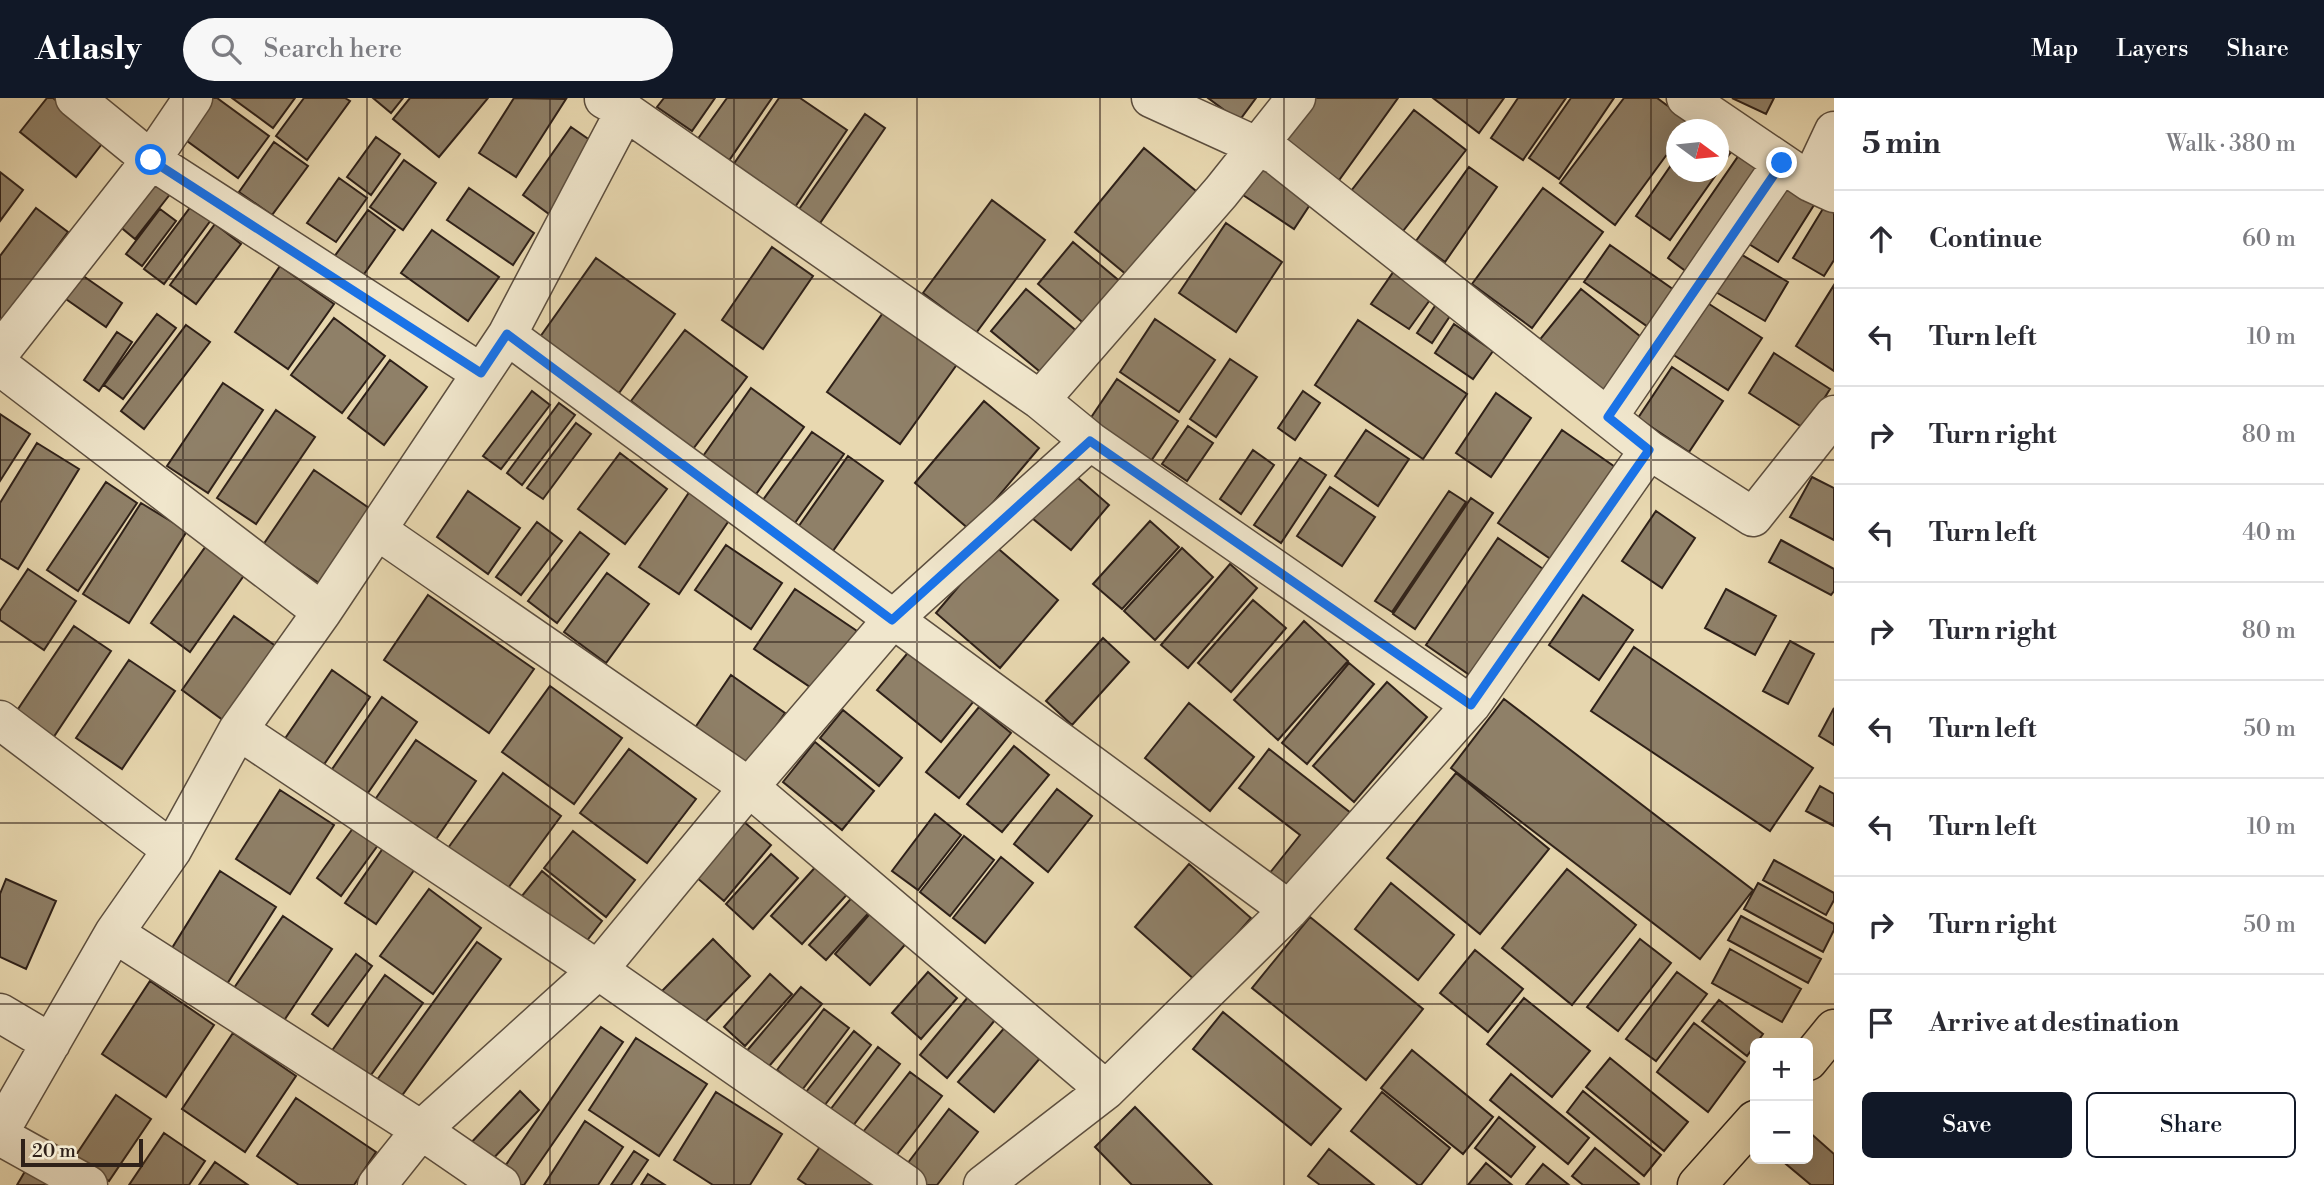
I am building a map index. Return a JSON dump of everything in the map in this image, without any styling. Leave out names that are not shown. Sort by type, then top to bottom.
[{"type":"main road","points":[[1697,1185],[1750,1126]]},
{"type":"street","points":[[75,98],[151,160],[481,373]]},
{"type":"street","points":[[0,352],[151,160],[192,98]]},
{"type":"street","points":[[1151,98],[1276,155],[1649,450],[1753,517],[1834,415]]},
{"type":"street","points":[[1040,400],[1222,192],[1296,98]]},
{"type":"street","points":[[1686,98],[1808,180]]},
{"type":"street","points":[[88,1185],[0,1134],[114,933],[172,850],[238,730],[322,612],[507,334],[614,105],[1040,400],[1090,441],[1471,705]]},
{"type":"street","points":[[1608,417],[1808,180],[1834,131]]},
{"type":"street","points":[[507,334],[1289,910]]},
{"type":"street","points":[[0,366],[322,612]]},
{"type":"street","points":[[377,1185],[422,1130],[598,970],[892,620],[1090,441]]},
{"type":"street","points":[[983,1185],[1106,1090],[1289,910],[1471,705],[1649,450]]},
{"type":"street","points":[[377,530],[749,787],[1106,1090]]},
{"type":"street","points":[[0,719],[172,850]]},
{"type":"street","points":[[238,730],[598,970],[906,1185]]},
{"type":"street","points":[[114,933],[422,1130],[501,1185]]},
{"type":"street","points":[[0,1013],[51,1043]]},
{"type":"building","points":[[47,98],[53,98],[105,140],[76,177],[20,132]]},
{"type":"building","points":[[201,98],[217,98],[269,136],[238,178],[176,133]]},
{"type":"building","points":[[232,98],[295,98],[273,128]]},
{"type":"building","points":[[304,98],[345,98],[350,101],[307,160],[276,136]]},
{"type":"building","points":[[373,98],[403,98],[391,113]]},
{"type":"building","points":[[410,98],[488,98],[439,157],[393,119]]},
{"type":"building","points":[[514,98],[566,99],[516,177],[479,153]]},
{"type":"building","points":[[664,98],[715,98],[692,131],[657,107]]},
{"type":"building","points":[[727,98],[772,98],[728,162],[697,140]]},
{"type":"building","points":[[779,98],[800,98],[847,130],[793,210],[731,168]]},
{"type":"building","points":[[1208,98],[1256,98],[1239,121]]},
{"type":"building","points":[[1313,98],[1398,98],[1337,183],[1281,142]]},
{"type":"building","points":[[1433,98],[1504,98],[1479,133]]},
{"type":"building","points":[[1518,98],[1566,98],[1523,160],[1491,138]]},
{"type":"building","points":[[1571,98],[1614,98],[1559,179],[1529,158]]},
{"type":"building","points":[[1624,98],[1657,98],[1686,119],[1666,119],[1666,156],[1615,225],[1560,183]]},
{"type":"building","points":[[1732,98],[1774,98],[1766,114]]},
{"type":"building","points":[[1414,110],[1466,150],[1403,231],[1351,191]]},
{"type":"building","points":[[865,114],[885,128],[816,229],[795,215]]},
{"type":"building","points":[[571,127],[597,145],[549,214],[523,195]]},
{"type":"building","points":[[376,137],[400,154],[371,195],[347,177]]},
{"type":"building","points":[[274,142],[308,166],[272,215],[239,192]]},
{"type":"building","points":[[1144,148],[1202,196],[1133,280],[1075,232]]},
{"type":"building","points":[[1739,155],[1766,174],[1695,278],[1668,258],[1720,182],[1729,182],[1729,170]]},
{"type":"building","points":[[1259,159],[1315,197],[1294,229],[1237,191]]},
{"type":"building","points":[[404,160],[436,183],[403,230],[370,207]]},
{"type":"building","points":[[1469,167],[1497,187],[1445,262],[1416,241]]},
{"type":"building","points":[[0,172],[23,190],[0,221]]},
{"type":"building","points":[[1666,172],[1666,182],[1711,182],[1670,240],[1636,216]]},
{"type":"building","points":[[148,175],[171,193],[135,239],[112,220]]},
{"type":"building","points":[[339,178],[367,198],[336,242],[307,223]]},
{"type":"building","points":[[1780,184],[1814,205],[1778,262],[1744,241]]},
{"type":"building","points":[[469,188],[534,233],[513,265],[447,220]]},
{"type":"building","points":[[1543,188],[1603,232],[1532,328],[1472,284]]},
{"type":"building","points":[[992,200],[1045,240],[976,333],[923,293]]},
{"type":"building","points":[[192,205],[211,220],[164,284],[144,269]]},
{"type":"building","points":[[1824,207],[1834,213],[1834,260],[1824,276],[1793,258]]},
{"type":"building","points":[[36,208],[68,232],[0,324],[0,256]]},
{"type":"building","points":[[160,209],[176,221],[142,266],[126,254]]},
{"type":"building","points":[[368,210],[395,230],[362,277],[334,257]]},
{"type":"building","points":[[1226,223],[1282,262],[1236,332],[1179,293]]},
{"type":"building","points":[[215,224],[241,244],[196,304],[170,285]]},
{"type":"building","points":[[432,230],[499,277],[468,321],[401,273]]},
{"type":"building","points":[[1073,242],[1123,284],[1088,327],[1038,284]]},
{"type":"building","points":[[1610,245],[1677,292],[1651,329],[1584,282]]},
{"type":"building","points":[[772,247],[813,276],[763,349],[722,320]]},
{"type":"building","points":[[1732,249],[1788,282],[1765,321],[1709,288]]},
{"type":"building","points":[[596,258],[675,314],[619,393],[540,337]]},
{"type":"building","points":[[280,266],[334,304],[288,369],[235,332]]},
{"type":"building","points":[[1394,271],[1432,297],[1409,329],[1371,304]]},
{"type":"building","points":[[79,273],[122,303],[106,327],[63,297]]},
{"type":"building","points":[[1834,285],[1834,371],[1796,346]]},
{"type":"building","points":[[1026,289],[1085,338],[1050,380],[991,331]]},
{"type":"building","points":[[1581,289],[1646,341],[1603,396],[1537,343]]},
{"type":"building","points":[[1439,300],[1454,310],[1432,343],[1417,333]]},
{"type":"building","points":[[1706,302],[1762,338],[1728,390],[1672,354]]},
{"type":"building","points":[[885,310],[958,363],[900,444],[827,392]]},
{"type":"building","points":[[157,314],[176,328],[123,399],[104,385]]},
{"type":"building","points":[[334,318],[385,356],[342,413],[291,375]]},
{"type":"building","points":[[1155,319],[1215,360],[1179,412],[1120,372]]},
{"type":"building","points":[[1358,320],[1467,394],[1423,459],[1315,385]]},
{"type":"building","points":[[1454,324],[1493,351],[1473,379],[1435,353]]},
{"type":"building","points":[[186,325],[210,342],[144,429],[121,411]]},
{"type":"building","points":[[685,330],[747,377],[693,449],[631,401]]},
{"type":"building","points":[[117,332],[132,342],[99,391],[84,380]]},
{"type":"building","points":[[1774,353],[1830,389],[1805,429],[1749,393]]},
{"type":"building","points":[[1230,359],[1257,377],[1216,437],[1190,419]]},
{"type":"building","points":[[390,360],[427,387],[384,445],[348,418]]},
{"type":"building","points":[[1672,367],[1723,401],[1689,452],[1638,418]]},
{"type":"building","points":[[1117,379],[1178,421],[1149,464],[1088,422]]},
{"type":"building","points":[[223,383],[263,410],[208,493],[167,466]]},
{"type":"building","points":[[751,388],[804,427],[754,497],[701,459]]},
{"type":"building","points":[[532,391],[550,405],[501,469],[483,456]]},
{"type":"building","points":[[1303,391],[1320,403],[1295,440],[1278,428]]},
{"type":"building","points":[[1496,393],[1531,418],[1491,477],[1456,453]]},
{"type":"building","points":[[984,401],[1039,448],[970,530],[915,483]]},
{"type":"building","points":[[559,403],[575,415],[522,485],[507,473]]},
{"type":"building","points":[[276,410],[315,437],[256,524],[217,498]]},
{"type":"building","points":[[0,414],[30,434],[0,481]]},
{"type":"building","points":[[576,423],[591,434],[543,499],[527,488]]},
{"type":"building","points":[[1188,426],[1213,443],[1187,481],[1162,464]]},
{"type":"building","points":[[1366,430],[1409,459],[1378,506],[1335,476]]},
{"type":"building","points":[[1562,430],[1618,469],[1555,562],[1498,523]]},
{"type":"building","points":[[812,432],[844,454],[792,527],[760,504]]},
{"type":"building","points":[[37,443],[79,469],[18,569],[0,558],[0,503]]},
{"type":"building","points":[[1253,450],[1274,465],[1241,514],[1220,499]]},
{"type":"building","points":[[620,453],[667,489],[625,544],[578,509]]},
{"type":"building","points":[[848,456],[883,481],[830,555],[796,530]]},
{"type":"building","points":[[1300,458],[1326,475],[1281,543],[1254,525]]},
{"type":"building","points":[[314,470],[369,508],[319,583],[263,545]]},
{"type":"building","points":[[1070,471],[1109,505],[1071,550],[1032,518]]},
{"type":"building","points":[[1812,477],[1834,488],[1834,540],[1790,517]]},
{"type":"building","points":[[106,482],[137,503],[78,591],[47,570]]},
{"type":"building","points":[[1330,487],[1375,517],[1342,566],[1297,536]]},
{"type":"building","points":[[468,491],[520,528],[488,574],[437,537]]},
{"type":"building","points":[[690,491],[730,519],[679,594],[639,567]]},
{"type":"building","points":[[1449,491],[1466,502],[1392,612],[1375,601]]},
{"type":"building","points":[[1471,498],[1493,513],[1415,629],[1393,614]]},
{"type":"building","points":[[141,503],[187,531],[129,623],[83,594]]},
{"type":"building","points":[[1656,511],[1695,538],[1662,588],[1622,561]]},
{"type":"building","points":[[1150,521],[1179,547],[1122,609],[1093,584]]},
{"type":"building","points":[[537,522],[562,541],[521,595],[496,577]]},
{"type":"building","points":[[580,532],[609,554],[557,623],[528,601]]},
{"type":"building","points":[[1498,538],[1546,571],[1474,678],[1426,645]]},
{"type":"building","points":[[1781,540],[1834,569],[1834,591],[1831,595],[1769,562]]},
{"type":"building","points":[[726,545],[782,583],[751,629],[695,590]]},
{"type":"building","points":[[994,545],[1058,600],[1000,668],[936,613]]},
{"type":"building","points":[[206,546],[245,574],[190,652],[151,623]]},
{"type":"building","points":[[1182,548],[1213,577],[1155,640],[1124,611]]},
{"type":"building","points":[[1230,564],[1257,588],[1188,668],[1161,645]]},
{"type":"building","points":[[28,569],[76,601],[44,650],[0,620],[0,611]]},
{"type":"building","points":[[607,573],[649,604],[606,663],[564,632]]},
{"type":"building","points":[[795,589],[857,631],[816,691],[754,649]]},
{"type":"building","points":[[1726,589],[1776,616],[1755,655],[1705,628]]},
{"type":"building","points":[[428,595],[534,669],[489,733],[384,660]]},
{"type":"building","points":[[1583,595],[1633,630],[1599,680],[1549,645]]},
{"type":"building","points":[[1253,600],[1286,628],[1231,692],[1198,663]]},
{"type":"building","points":[[234,616],[284,652],[231,726],[182,690]]},
{"type":"building","points":[[1304,621],[1348,661],[1278,740],[1234,700]]},
{"type":"building","points":[[74,626],[111,651],[53,738],[16,712]]},
{"type":"building","points":[[1103,638],[1129,662],[1072,725],[1046,701]]},
{"type":"building","points":[[1790,641],[1814,654],[1788,704],[1763,691]]},
{"type":"building","points":[[1634,647],[1813,768],[1770,831],[1591,711]]},
{"type":"building","points":[[911,649],[974,701],[941,742],[877,690]]},
{"type":"building","points":[[129,660],[175,691],[122,769],[76,738]]},
{"type":"building","points":[[1349,663],[1374,684],[1307,764],[1282,743]]},
{"type":"building","points":[[332,670],[370,697],[323,766],[284,740]]},
{"type":"building","points":[[731,675],[785,713],[744,772],[690,735]]},
{"type":"building","points":[[1387,682],[1427,717],[1354,802],[1313,766]]},
{"type":"building","points":[[550,686],[622,738],[574,804],[502,752]]},
{"type":"building","points":[[382,697],[417,722],[363,800],[328,775]]},
{"type":"building","points":[[1504,699],[1753,890],[1700,959],[1451,768]]},
{"type":"building","points":[[1189,703],[1254,757],[1210,811],[1145,758]]},
{"type":"building","points":[[979,707],[1011,733],[959,798],[926,772]]},
{"type":"building","points":[[1834,708],[1834,745],[1819,736]]},
{"type":"building","points":[[843,710],[902,758],[879,786],[820,738]]},
{"type":"building","points":[[416,740],[476,781],[432,845],[372,804]]},
{"type":"building","points":[[815,742],[874,791],[842,830],[783,782]]},
{"type":"building","points":[[1014,746],[1049,775],[1002,832],[967,804]]},
{"type":"building","points":[[629,749],[696,799],[647,863],[580,813]]},
{"type":"building","points":[[1269,749],[1356,817],[1296,895],[1269,874],[1300,835],[1239,788]]},
{"type":"building","points":[[503,773],[561,816],[506,891],[448,848]]},
{"type":"building","points":[[1456,773],[1549,849],[1480,934],[1387,858]]},
{"type":"building","points":[[1820,786],[1834,794],[1834,826],[1806,811]]},
{"type":"building","points":[[1057,789],[1092,816],[1048,872],[1014,844]]},
{"type":"building","points":[[280,790],[334,825],[290,894],[236,859]]},
{"type":"building","points":[[935,814],[961,835],[918,890],[892,871]]},
{"type":"building","points":[[743,821],[771,845],[724,901],[696,877]]},
{"type":"building","points":[[356,824],[381,841],[341,896],[317,878]]},
{"type":"building","points":[[573,831],[635,880],[606,917],[544,868]]},
{"type":"building","points":[[964,836],[994,860],[950,916],[920,892]]},
{"type":"building","points":[[386,844],[417,866],[376,924],[345,903]]},
{"type":"building","points":[[771,854],[798,878],[753,929],[726,904]]},
{"type":"building","points":[[1001,857],[1033,883],[985,943],[953,918]]},
{"type":"building","points":[[1774,860],[1834,893],[1834,900],[1826,915],[1763,880]]},
{"type":"building","points":[[820,862],[851,890],[802,944],[771,916]]},
{"type":"building","points":[[1189,864],[1251,918],[1196,981],[1135,927]]},
{"type":"building","points":[[1567,869],[1636,925],[1572,1005],[1502,948]]},
{"type":"building","points":[[220,871],[276,907],[227,984],[172,948]]},
{"type":"building","points":[[542,871],[602,921],[579,951],[517,902]]},
{"type":"building","points":[[6,879],[56,901],[26,969],[0,957],[0,894]]},
{"type":"building","points":[[1391,883],[1454,935],[1418,980],[1355,929]]},
{"type":"building","points":[[1758,883],[1834,924],[1834,930],[1823,952],[1744,909]]},
{"type":"building","points":[[429,889],[481,928],[433,994],[380,956]]},
{"type":"building","points":[[857,892],[874,907],[826,960],[809,945]]},
{"type":"building","points":[[874,909],[909,940],[870,985],[835,954]]},
{"type":"building","points":[[283,916],[332,949],[283,1022],[234,988]]},
{"type":"building","points":[[1741,916],[1821,959],[1808,983],[1728,940]]},
{"type":"building","points":[[1310,917],[1423,1009],[1366,1080],[1252,988]]},
{"type":"building","points":[[713,939],[750,976],[699,1028],[662,991]]},
{"type":"building","points":[[1640,939],[1671,963],[1618,1031],[1587,1007]]},
{"type":"building","points":[[477,942],[501,959],[398,1101],[374,1084]]},
{"type":"building","points":[[1730,949],[1801,989],[1782,1022],[1712,983]]},
{"type":"building","points":[[1475,950],[1523,989],[1488,1032],[1440,993]]},
{"type":"building","points":[[356,954],[372,966],[328,1026],[312,1014]]},
{"type":"building","points":[[928,972],[957,998],[921,1039],[892,1013]]},
{"type":"building","points":[[1677,972],[1707,994],[1656,1061],[1626,1039]]},
{"type":"building","points":[[770,974],[792,994],[745,1046],[724,1027]]},
{"type":"building","points":[[385,975],[423,1003],[368,1079],[331,1052]]},
{"type":"building","points":[[150,981],[214,1025],[166,1097],[102,1054]]},
{"type":"building","points":[[801,987],[822,1004],[765,1071],[745,1053]]},
{"type":"building","points":[[968,997],[995,1020],[947,1078],[920,1055]]},
{"type":"building","points":[[1524,998],[1590,1051],[1552,1097],[1487,1044]]},
{"type":"building","points":[[1719,1000],[1763,1034],[1760,1038],[1750,1038],[1750,1052],[1747,1056],[1702,1021]]},
{"type":"building","points":[[824,1009],[849,1028],[802,1090],[777,1070]]},
{"type":"building","points":[[1223,1012],[1341,1109],[1311,1145],[1193,1049]]},
{"type":"building","points":[[1694,1023],[1745,1062],[1708,1112],[1657,1072]]},
{"type":"building","points":[[1006,1026],[1041,1057],[994,1112],[958,1082]]},
{"type":"building","points":[[601,1027],[623,1042],[524,1185],[520,1185],[501,1172]]},
{"type":"building","points":[[854,1031],[871,1045],[824,1106],[806,1092]]},
{"type":"building","points":[[233,1033],[296,1076],[245,1152],[182,1109]]},
{"type":"building","points":[[636,1038],[707,1084],[659,1156],[589,1110]]},
{"type":"building","points":[[878,1047],[900,1064],[852,1127],[830,1110]]},
{"type":"building","points":[[1412,1050],[1493,1117],[1463,1154],[1381,1088]]},
{"type":"building","points":[[1610,1058],[1688,1122],[1664,1151],[1586,1087]]},
{"type":"building","points":[[910,1072],[942,1096],[895,1157],[863,1132]]},
{"type":"building","points":[[1511,1074],[1589,1138],[1568,1164],[1490,1100]]},
{"type":"building","points":[[520,1091],[539,1110],[488,1164],[468,1146]]},
{"type":"building","points":[[1583,1091],[1661,1155],[1644,1176],[1567,1112]]},
{"type":"building","points":[[716,1092],[782,1134],[750,1185],[713,1185],[674,1160]]},
{"type":"building","points":[[1382,1092],[1450,1148],[1421,1185],[1351,1131]]},
{"type":"building","points":[[116,1095],[151,1119],[109,1181],[74,1158]]},
{"type":"building","points":[[296,1098],[376,1152],[354,1185],[299,1185],[257,1156]]},
{"type":"building","points":[[1135,1107],[1212,1185],[1132,1185],[1095,1147]]},
{"type":"building","points":[[949,1109],[978,1132],[937,1185],[926,1185],[904,1168]]},
{"type":"building","points":[[1499,1117],[1535,1147],[1511,1177],[1475,1148]]},
{"type":"building","points":[[585,1121],[623,1147],[598,1185],[544,1185]]},
{"type":"building","points":[[164,1133],[205,1161],[189,1185],[129,1185]]},
{"type":"building","points":[[1813,1135],[1834,1154],[1834,1185],[1811,1185],[1786,1164],[1813,1164]]},
{"type":"building","points":[[826,1138],[895,1185],[807,1185],[798,1179]]},
{"type":"building","points":[[1595,1148],[1639,1184],[1583,1185],[1572,1176]]},
{"type":"building","points":[[1329,1149],[1374,1185],[1320,1185],[1308,1176]]},
{"type":"building","points":[[634,1151],[648,1160],[631,1185],[611,1185]]},
{"type":"building","points":[[31,1161],[72,1185],[17,1185]]},
{"type":"building","points":[[215,1162],[248,1185],[199,1185]]},
{"type":"building","points":[[1486,1163],[1512,1185],[1468,1185]]},
{"type":"building","points":[[1543,1164],[1569,1185],[1526,1185]]},
{"type":"building","points":[[648,1174],[665,1185],[641,1185]]},
{"type":"route","points":[[151,160],[481,373],[507,334],[892,620],[1090,441],[1471,705],[1649,450],[1608,417],[1782,163]]}]
